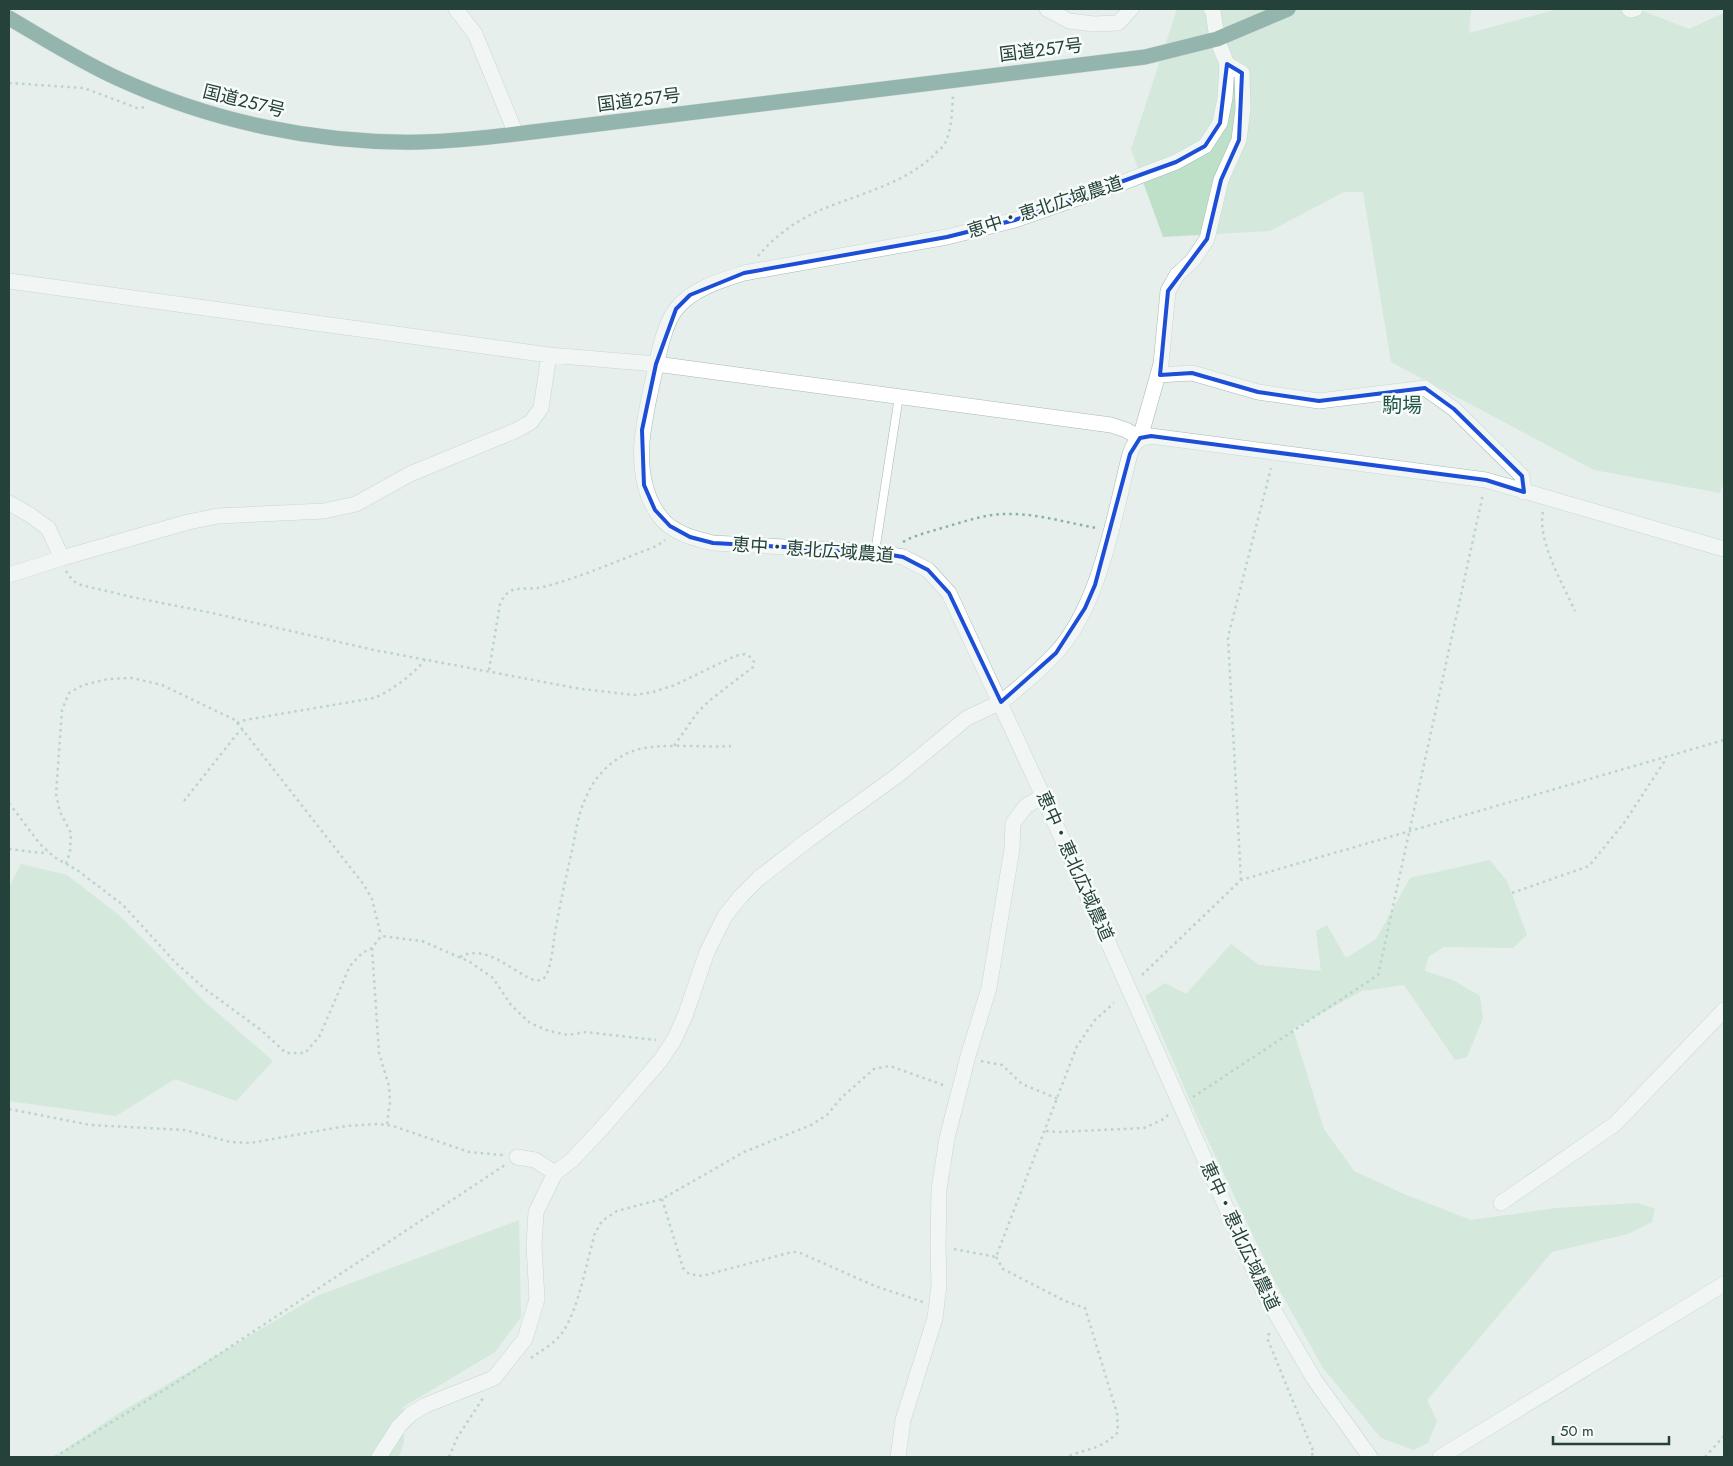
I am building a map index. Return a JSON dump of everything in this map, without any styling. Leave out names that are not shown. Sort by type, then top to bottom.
[{"type":"highway","name":"国道257号","points":[[9,18],[84,62],[119,79],[196,109],[286,131],[334,138],[421,142],[516,134],[1145,56],[1217,39],[1288,9]]},
{"type":"street","points":[[456,9],[475,34],[516,134]]},
{"type":"street","points":[[1047,9],[1069,21],[1094,24],[1118,23],[1131,9]]},
{"type":"street","points":[[379,1457],[399,1426],[411,1414],[426,1405],[494,1378],[525,1339],[536,1299],[534,1246],[536,1212],[555,1173],[572,1160],[604,1127],[660,1061],[685,1016],[707,952],[725,916],[741,896],[759,878],[898,775],[967,718],[1001,702],[1056,653],[1073,630],[1095,585],[1130,454],[1134,444],[1140,438],[1158,375],[1161,364],[1168,292],[1177,274],[1193,260],[1207,239],[1221,180],[1239,140],[1243,109],[1242,74],[1227,64],[1217,39],[1213,11],[1211,9]]},
{"type":"street","points":[[1629,9],[1635,9]]},
{"type":"street","name":"恵中・恵北広域農道","points":[[1227,64],[1225,98],[1220,123],[1205,146],[1176,162],[1015,220],[947,237],[744,273],[713,284],[690,295],[676,309],[663,338],[642,430],[641,456],[644,485],[655,510],[670,526],[690,537],[713,543],[875,552],[903,557],[928,570],[949,593],[1001,702],[1266,1296],[1314,1380],[1370,1457]]},
{"type":"street","points":[[9,281],[548,355],[656,364],[900,396],[1111,425],[1126,430],[1140,438],[1151,436],[1275,454],[1486,480],[1724,550]]},
{"type":"street","points":[[9,575],[188,522],[218,516],[324,511],[356,504],[410,474],[517,430],[531,422],[541,408],[548,355]]},
{"type":"street","points":[[1158,375],[1192,372],[1258,392],[1319,401],[1425,388],[1454,409],[1522,476],[1524,492]]},
{"type":"street","points":[[9,503],[48,528],[62,558]]},
{"type":"street","points":[[898,1457],[903,1420],[935,1318],[939,1285],[939,1189],[947,1138],[968,1056],[989,988],[1012,849],[1013,822],[1026,806],[1043,796]]},
{"type":"street","points":[[1501,1204],[1616,1124],[1724,1010]]},
{"type":"street","points":[[517,1157],[535,1160],[555,1173]]},
{"type":"street","points":[[1440,1457],[1724,1284]]},
{"type":"lane","points":[[875,552],[900,396]]},
{"type":"path","points":[[754,271],[755,260],[767,245],[788,228],[815,212],[872,191],[909,173],[938,151],[943,146],[948,135],[952,101],[952,80]]},
{"type":"path","points":[[9,83],[84,88],[137,108],[148,107],[156,94]]},
{"type":"path","points":[[1241,880],[1228,637],[1275,454]]},
{"type":"path","points":[[1046,1131],[1144,1128],[1164,1119],[1180,1105],[1378,975],[1486,480]]},
{"type":"path","points":[[1546,499],[1542,517],[1543,532],[1550,556],[1575,611]]},
{"type":"path","points":[[896,556],[899,544],[914,536],[982,517],[1005,514],[1033,516],[1110,530]]},
{"type":"path","points":[[489,670],[500,604],[504,596],[519,588],[540,588],[570,580],[656,546],[671,535],[675,529]]},
{"type":"path","points":[[62,558],[67,574],[73,581],[81,585],[374,650],[489,670],[581,689],[635,695],[653,692],[674,685],[740,654],[745,654],[752,658],[754,662],[752,668],[709,701],[697,713],[674,746]]},
{"type":"path","points":[[237,723],[253,718],[374,698],[392,689],[425,659]]},
{"type":"path","points":[[66,864],[70,852],[71,833],[60,812],[56,794],[62,710],[69,693],[84,684],[108,679],[132,678],[162,685],[193,698],[235,720],[364,885],[372,899],[381,936]]},
{"type":"path","points":[[184,801],[237,734],[243,730]]},
{"type":"path","points":[[1142,975],[1241,880],[1724,740]]},
{"type":"path","points":[[460,957],[472,953],[484,954],[530,979],[542,979],[547,975],[551,958],[560,900],[581,809],[587,793],[597,778],[608,767],[632,751],[674,746],[731,746]]},
{"type":"path","points":[[1512,893],[1589,866],[1624,824],[1664,762],[1663,757]]},
{"type":"path","points":[[9,803],[48,852],[123,905],[175,962],[205,989],[261,1030],[286,1053],[305,1054],[319,1037],[350,966],[362,952],[372,948],[381,936]]},
{"type":"path","points":[[9,849],[48,852]]},
{"type":"path","points":[[381,936],[422,941],[470,962],[493,978],[511,1006],[530,1022],[549,1031],[568,1035],[586,1032],[660,1040],[670,1046]]},
{"type":"path","points":[[372,948],[379,1053],[389,1086],[390,1102],[387,1125]]},
{"type":"path","points":[[996,1257],[1046,1131],[1077,1046],[1095,1020],[1114,1002]]},
{"type":"path","points":[[968,1056],[981,1061],[1002,1065],[1022,1084],[1058,1099]]},
{"type":"path","points":[[530,1358],[561,1335],[571,1318],[594,1233],[602,1221],[617,1211],[662,1199],[744,1152],[811,1125],[827,1115],[842,1098],[874,1069],[880,1066],[890,1066],[959,1090]]},
{"type":"path","points":[[9,1109],[90,1124],[185,1130],[230,1142],[250,1143],[346,1126],[377,1124],[393,1126],[469,1152],[517,1157]]},
{"type":"path","points":[[55,1457],[174,1384],[517,1157]]},
{"type":"path","points":[[662,1199],[683,1268],[688,1274],[702,1276],[798,1252],[876,1286],[936,1306]]},
{"type":"path","points":[[938,1246],[996,1257],[1003,1269],[1065,1301],[1085,1308],[1116,1413],[1118,1432],[1110,1440],[1096,1448],[1067,1457]]},
{"type":"path","points":[[1278,1316],[1269,1328],[1268,1340],[1314,1453],[1308,1457]]},
{"type":"path","points":[[449,1457],[457,1438],[477,1410],[487,1391],[488,1380]]},
{"type":"path","points":[[1705,1457],[1724,1436]]},
{"type":"highlighted area","points":[[1227,64],[1242,73],[1239,140],[1221,180],[1207,239],[1168,291],[1160,375],[1192,373],[1258,392],[1319,401],[1425,388],[1454,409],[1522,476],[1524,492],[1486,480],[1151,436],[1140,438],[1130,454],[1095,585],[1085,608],[1056,653],[1001,702],[949,593],[928,570],[903,557],[875,552],[713,543],[690,537],[670,526],[655,510],[644,485],[642,430],[656,364],[676,309],[690,295],[744,273],[947,237],[1015,220],[1176,162],[1205,146],[1220,123]]},
{"type":"green space","points":[[1177,9],[1471,9],[1469,33],[1558,9],[1638,9],[1689,29],[1724,13],[1724,482],[1720,493],[1594,470],[1391,362],[1363,192],[1344,192],[1270,231],[1163,237],[1131,149]]},
{"type":"green space","points":[[1490,860],[1507,881],[1527,935],[1513,948],[1444,947],[1428,957],[1425,971],[1453,980],[1480,996],[1483,1018],[1467,1057],[1455,1060],[1404,985],[1362,991],[1293,1029],[1324,1129],[1354,1171],[1404,1194],[1471,1220],[1556,1208],[1638,1203],[1655,1209],[1652,1222],[1628,1234],[1552,1252],[1427,1400],[1437,1421],[1428,1443],[1414,1450],[1381,1438],[1323,1368],[1276,1284],[1197,1117],[1145,996],[1165,983],[1186,994],[1231,944],[1259,965],[1321,971],[1316,931],[1327,925],[1346,958],[1376,939],[1410,878]]},
{"type":"green space","points":[[21,864],[67,875],[120,916],[206,1003],[273,1061],[236,1101],[175,1079],[116,1116],[9,1101],[9,887]]},
{"type":"green space","points":[[519,1220],[521,1317],[495,1352],[403,1407],[404,1442],[399,1457],[54,1457],[119,1413],[317,1296]]},
{"type":"district","name":"駒場","points":[[1402,405]]}]
